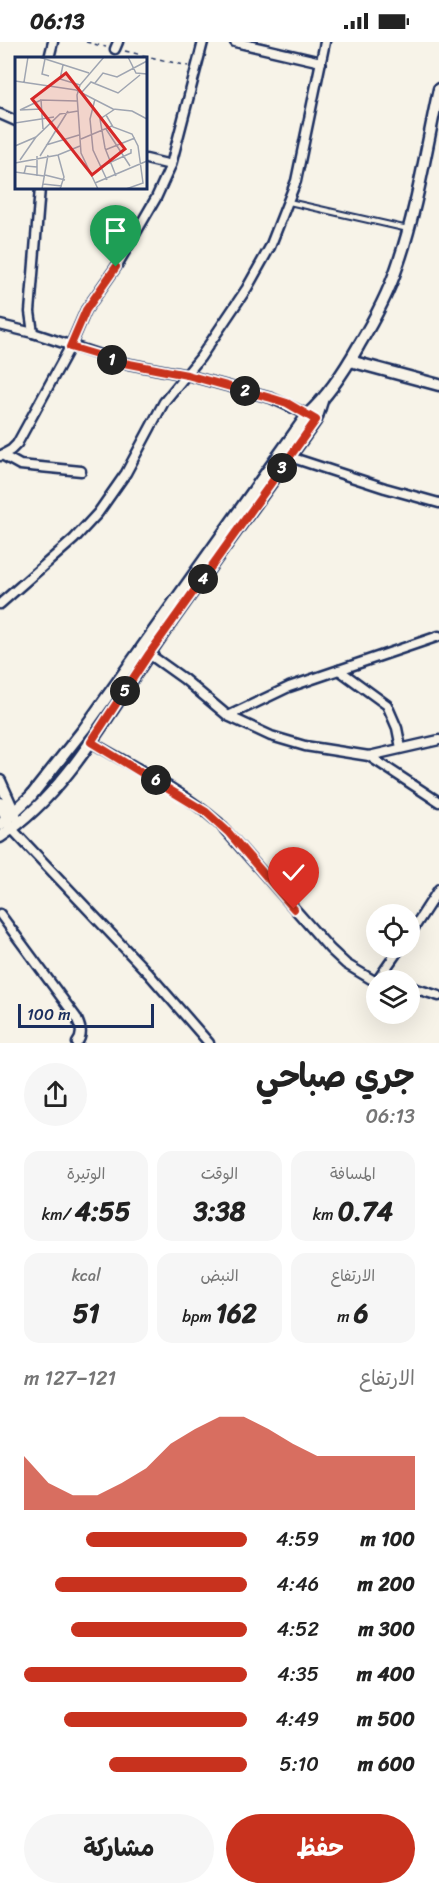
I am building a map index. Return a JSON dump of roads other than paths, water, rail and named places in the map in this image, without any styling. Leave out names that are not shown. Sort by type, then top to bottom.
[{"type":"main road","points":[[10,822],[38,807],[91,742],[149,654],[290,457],[322,401],[350,361],[386,294],[409,230],[439,89]]},
{"type":"main road","points":[[350,361],[439,385]]},
{"type":"main road","points":[[0,837],[84,729],[312,417]]},
{"type":"main road","points":[[0,781],[10,822]]},
{"type":"main road","points":[[0,803],[10,822]]},
{"type":"street","points":[[49,57],[53,42]]},
{"type":"street","points":[[1,455],[17,444],[70,347],[86,310],[116,267],[156,198],[171,165],[203,42]]},
{"type":"street","points":[[235,42],[321,62]]},
{"type":"street","points":[[0,604],[74,539],[98,513],[126,473],[164,402],[187,375],[247,288],[270,247],[289,202],[304,148],[325,42]]},
{"type":"street","points":[[0,114],[15,121]]},
{"type":"street","points":[[147,159],[171,165]]},
{"type":"street","points":[[33,333],[30,312],[40,189]]},
{"type":"street","points":[[0,325],[33,333],[124,363],[187,375],[271,398],[312,417]]},
{"type":"street","points":[[1,455],[20,465],[81,471]]},
{"type":"street","points":[[290,457],[439,503]]},
{"type":"street","points":[[228,716],[289,687],[439,636]]},
{"type":"street","points":[[149,654],[184,679],[228,716],[271,736],[305,746],[369,756],[439,740]]},
{"type":"street","points":[[339,670],[387,705],[397,728],[401,748]]},
{"type":"street","points":[[91,742],[157,780],[219,823],[330,949],[346,964],[366,976]]},
{"type":"street","points":[[369,756],[439,802]]},
{"type":"street","points":[[10,822],[24,841],[156,982],[209,1043]]},
{"type":"street","points":[[420,922],[435,904],[439,889]]},
{"type":"street","points":[[0,914],[76,1017],[81,1029],[77,1043]]},
{"type":"street","points":[[420,990],[439,996]]},
{"type":"lane","points":[[289,202],[409,230]]}]
